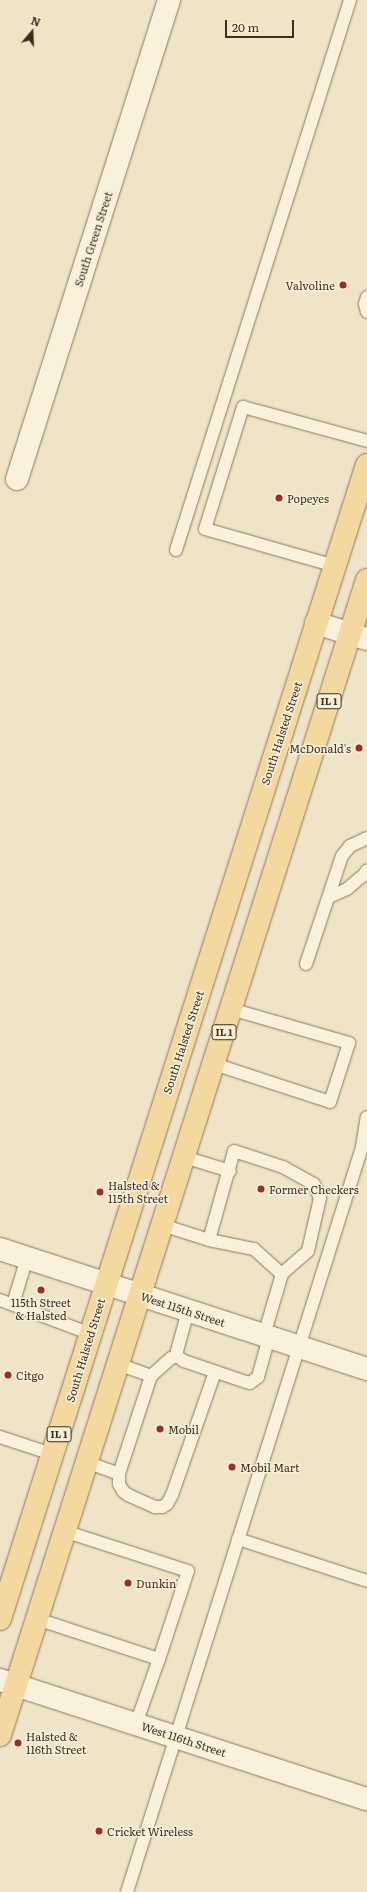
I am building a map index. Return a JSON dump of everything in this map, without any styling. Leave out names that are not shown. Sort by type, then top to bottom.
[{"type":"main road","name":"South Halsted Street","points":[[0,1619],[367,464]]},
{"type":"main road","name":"IL 1","points":[[0,1735],[8,1682],[37,1619],[231,1009],[359,636],[367,580]]},
{"type":"street","name":"South Green Street","points":[[17,479],[169,0]]},
{"type":"street","points":[[316,623],[359,636]]},
{"type":"street","name":"West 115th Street","points":[[0,1250],[367,1369]]},
{"type":"street","name":"West 116th Street","points":[[8,1682],[367,1798]]},
{"type":"lane","points":[[176,550],[350,0]]},
{"type":"lane","points":[[367,297],[365,304],[367,312]]},
{"type":"lane","points":[[335,566],[205,529],[243,407],[367,441]]},
{"type":"lane","points":[[306,964],[342,856],[350,846],[367,838]]},
{"type":"lane","points":[[329,897],[347,888],[365,874],[367,870]]},
{"type":"lane","points":[[214,1064],[330,1102],[349,1043],[231,1009]]},
{"type":"lane","points":[[127,1892],[362,1147],[367,1117]]},
{"type":"lane","points":[[177,1356],[184,1361],[246,1382],[250,1383],[255,1380],[282,1274],[308,1251],[320,1198],[314,1184],[283,1167],[234,1152],[230,1171],[209,1240]]},
{"type":"lane","points":[[184,1157],[230,1171]]},
{"type":"lane","points":[[162,1225],[209,1240],[254,1249],[282,1274]]},
{"type":"lane","points":[[13,1304],[27,1258]]},
{"type":"lane","points":[[0,1300],[91,1334]]},
{"type":"lane","points":[[177,1356],[188,1311]]},
{"type":"lane","points":[[177,1356],[171,1358],[151,1376],[119,1474],[119,1484],[123,1491],[128,1495],[155,1507],[162,1507],[167,1504],[172,1495],[215,1372]]},
{"type":"lane","points":[[118,1364],[151,1376]]},
{"type":"lane","points":[[0,1437],[52,1454]]},
{"type":"lane","points":[[86,1462],[119,1474]]},
{"type":"lane","points":[[64,1531],[188,1570],[136,1724]]},
{"type":"lane","points":[[238,1539],[367,1581]]},
{"type":"lane","points":[[37,1619],[159,1659]]},
{"type":"place","name":"Valvoline","points":[[343,285]]},
{"type":"place","name":"Popeyes","points":[[279,498]]},
{"type":"place","name":"McDonald's","points":[[359,748]]},
{"type":"place","name":"Former Checkers","points":[[261,1189]]},
{"type":"place","name":"Halsted & 115th Street","points":[[100,1192]]},
{"type":"place","name":"115th Street & Halsted","points":[[41,1290]]},
{"type":"place","name":"Citgo","points":[[8,1375]]},
{"type":"place","name":"Mobil","points":[[160,1429]]},
{"type":"place","name":"Mobil Mart","points":[[232,1467]]},
{"type":"place","name":"Dunkin'","points":[[128,1583]]},
{"type":"place","name":"Halsted & 116th Street","points":[[18,1743]]},
{"type":"place","name":"Cricket Wireless","points":[[99,1831]]}]
